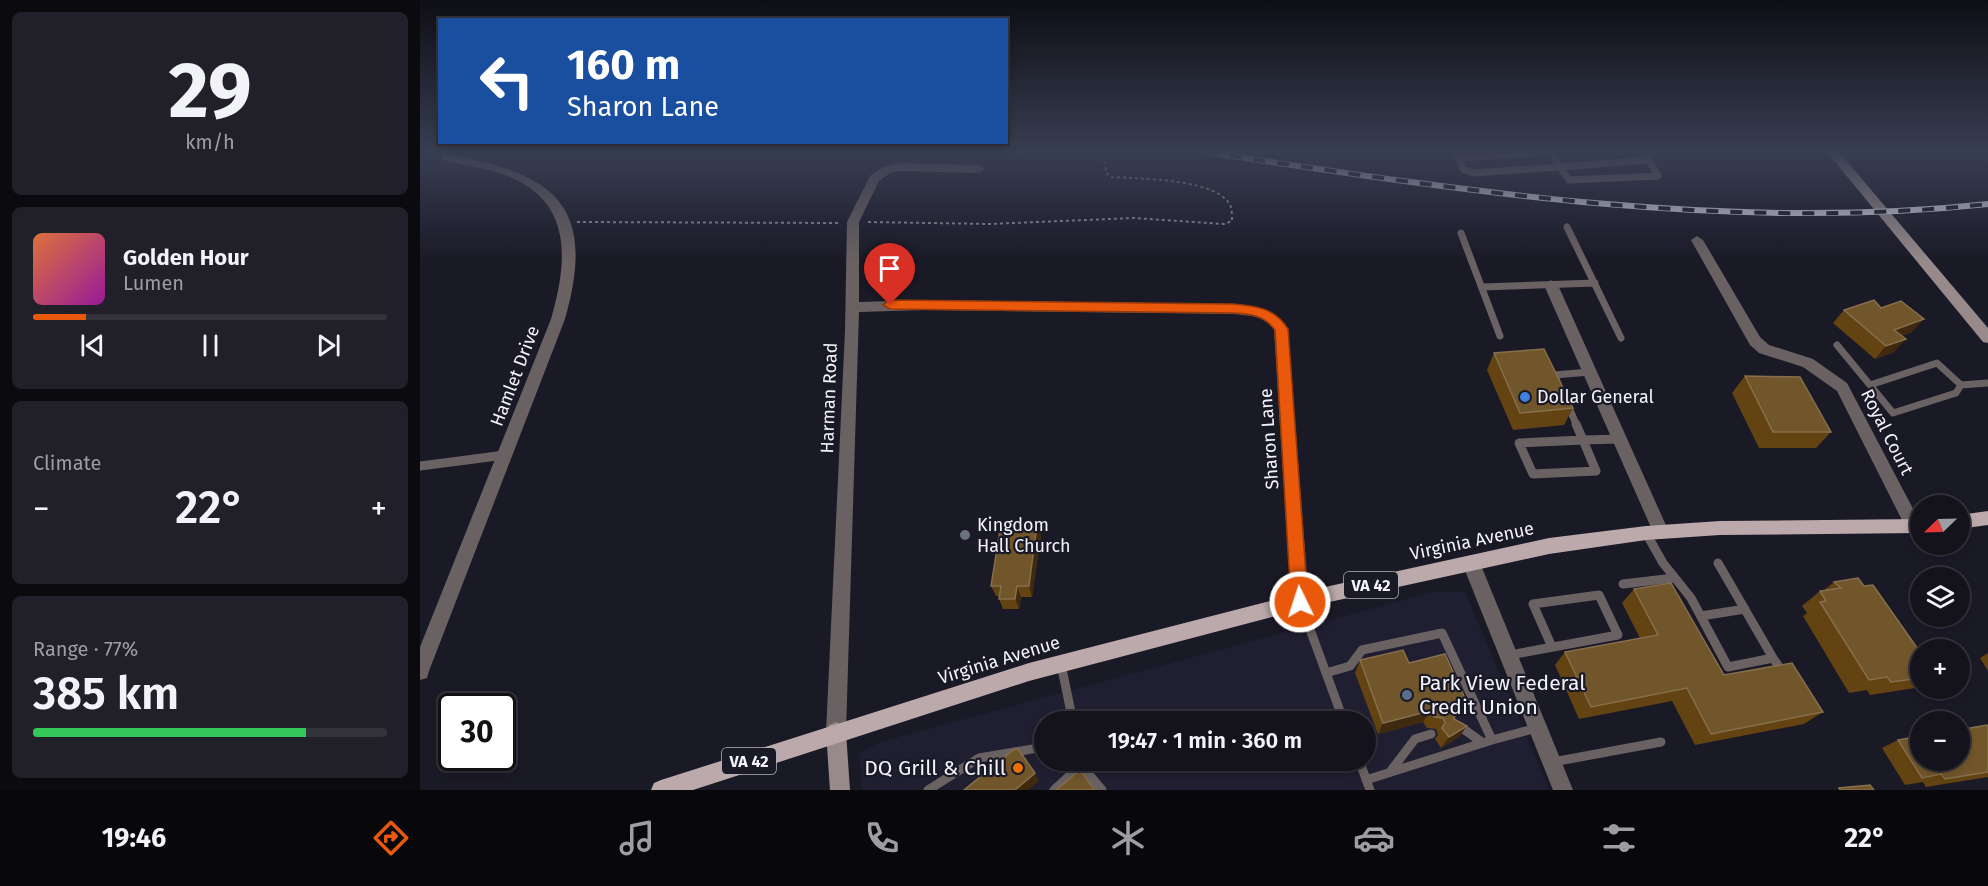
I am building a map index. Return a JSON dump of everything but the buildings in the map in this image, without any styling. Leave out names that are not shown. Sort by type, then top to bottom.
[{"type":"main road","points":[[1970,520],[1988,518]]},
{"type":"main road","name":"Virginia Avenue","points":[[836,732],[1061,663],[1300,602],[1569,542],[1654,532],[1720,528],[1910,526]]},
{"type":"main road","name":"VA 42","points":[[661,790],[836,732]]},
{"type":"street","name":"Hamlet Drive","points":[[420,671],[567,292],[570,265],[566,224],[555,205],[539,189]]},
{"type":"street","name":"Harman Road","points":[[836,732],[853,222],[869,189]]},
{"type":"street","points":[[1864,189],[1988,338]]},
{"type":"street","name":"Royal Court","points":[[1697,240],[1755,341],[1764,349],[1808,363],[1842,387],[1910,513]]},
{"type":"street","points":[[1551,285],[1620,438],[1654,532]]},
{"type":"street","name":"Sharon Lane","points":[[851,307],[924,305],[1233,309],[1264,313],[1273,318],[1281,329],[1300,602]]},
{"type":"street","points":[[1471,563],[1563,790]]},
{"type":"street","points":[[836,732],[840,790]]},
{"type":"lane","points":[[1567,226],[1621,338]]},
{"type":"lane","points":[[1461,232],[1500,336]]},
{"type":"lane","points":[[1482,287],[1595,283]]},
{"type":"lane","points":[[1837,345],[1893,412],[1956,393],[1961,386],[1988,383]]},
{"type":"lane","points":[[1870,385],[1937,363],[1961,386]]},
{"type":"lane","points":[[1559,386],[1554,375],[1590,372]]},
{"type":"lane","points":[[1564,397],[1583,440],[1596,471],[1533,474],[1519,443],[1583,440],[1620,438]]},
{"type":"lane","points":[[420,466],[505,455]]},
{"type":"lane","points":[[1654,532],[1662,563],[1691,598],[1728,667],[1773,658]]},
{"type":"lane","points":[[1718,563],[1791,685]]},
{"type":"lane","points":[[1623,584],[1674,578]]},
{"type":"lane","points":[[1509,655],[1552,647],[1618,634],[1599,595],[1533,604],[1552,647]]},
{"type":"lane","points":[[1300,602],[1340,711]]},
{"type":"lane","points":[[1701,616],[1745,609]]},
{"type":"lane","points":[[1326,673],[1350,666],[1362,650],[1443,633],[1487,742]]},
{"type":"lane","points":[[1061,663],[1071,711]]},
{"type":"lane","points":[[1368,785],[1389,773],[1538,727]]},
{"type":"lane","points":[[1452,728],[1462,728],[1487,742]]},
{"type":"lane","points":[[1389,773],[1415,739],[1431,734]]},
{"type":"lane","points":[[1552,762],[1661,742]]},
{"type":"lane","points":[[928,790],[979,758],[1034,749]]},
{"type":"lane","points":[[1054,790],[1072,771]]},
{"type":"lane","points":[[1087,771],[1102,790]]},
{"type":"path","points":[[566,224],[583,221],[991,224],[1134,218],[1224,224],[1232,221],[1232,212],[1226,202],[1207,189]]},
{"type":"shaded area","points":[[1433,592],[1465,592],[1549,790],[862,790],[859,754],[880,742]]},
{"type":"railway","points":[[1464,189],[1596,203],[1694,210],[1792,213],[1890,211],[1988,204]]},
{"type":"place","name":"Dollar General","points":[[1525,397]]},
{"type":"place","name":"Kingdom Hall Church","points":[[965,535]]},
{"type":"place","name":"Park View Federal Credit Union","points":[[1407,695]]},
{"type":"place","name":"DQ Grill & Chill","points":[[1018,768]]},
{"type":"route","points":[[890,305],[1176,307],[1255,310],[1273,318],[1281,329],[1300,602]]}]
